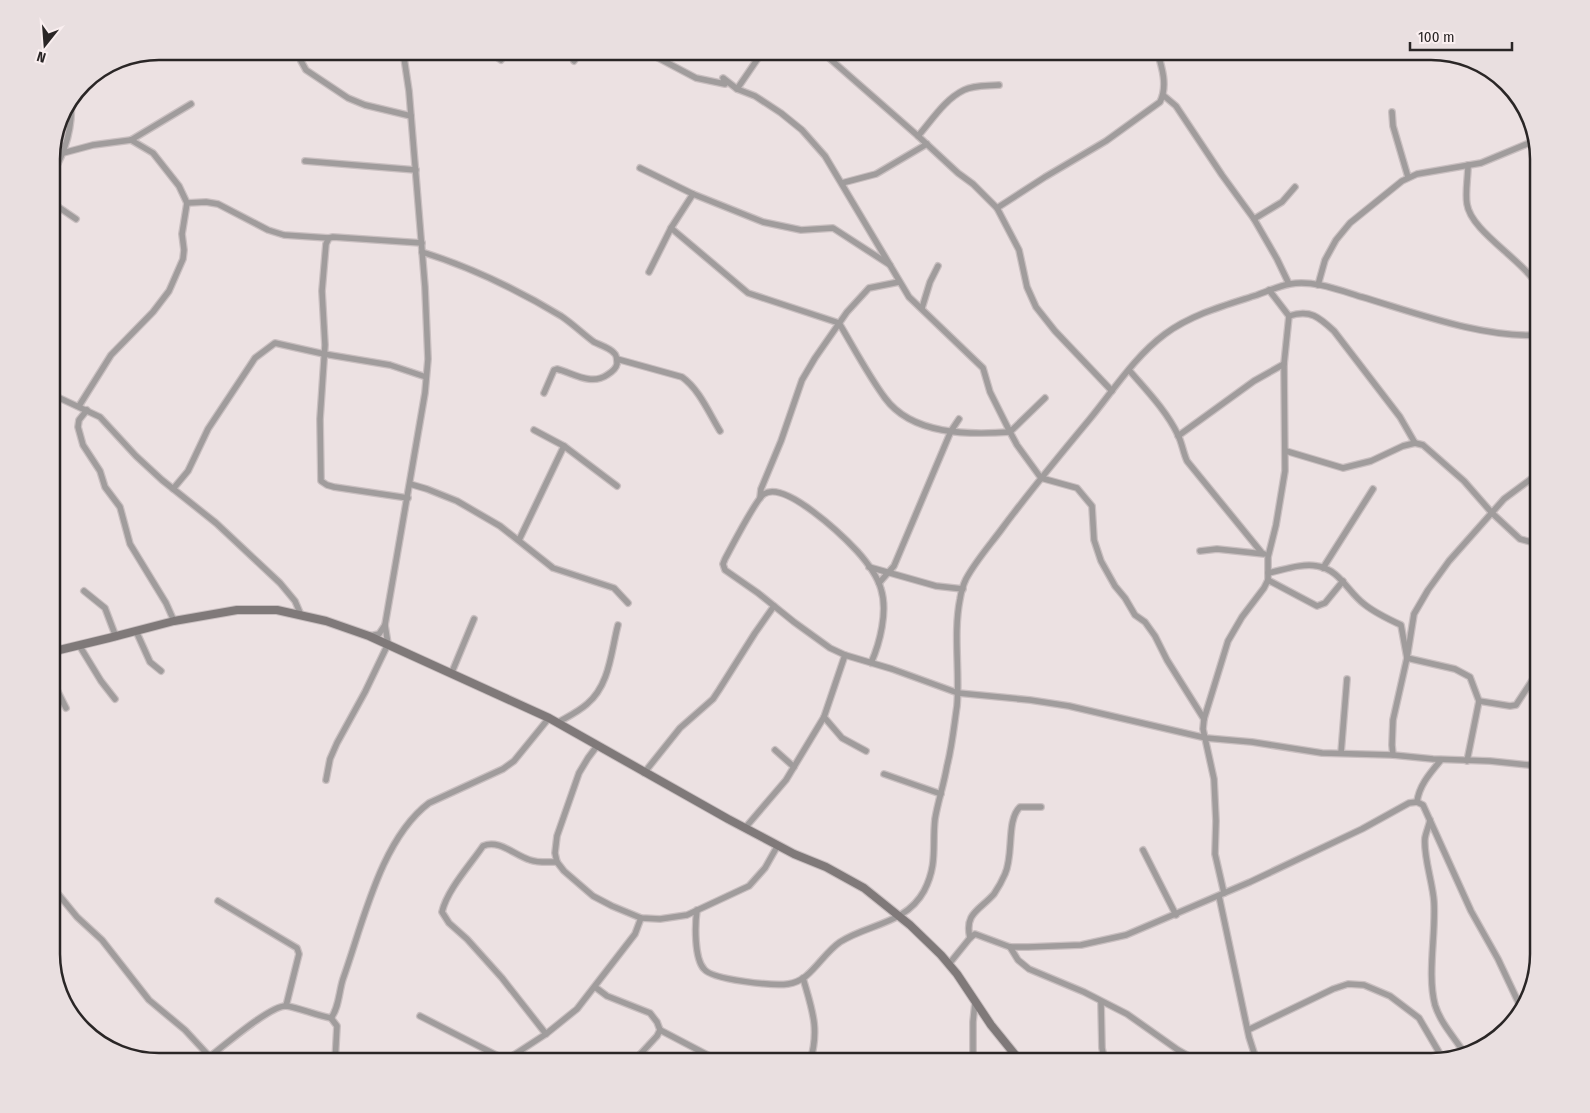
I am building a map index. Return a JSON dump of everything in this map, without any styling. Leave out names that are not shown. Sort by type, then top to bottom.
[{"type":"main road","points":[[60,650],[174,621],[238,610],[271,609],[301,614],[326,621],[388,644],[549,718],[745,828],[826,867],[864,888],[900,917],[941,955],[957,974],[991,1025],[1014,1053]]},
{"type":"street","points":[[301,60],[306,70],[348,98],[365,105],[411,116]]},
{"type":"street","points":[[326,780],[330,759],[337,743],[365,692],[388,644],[385,625],[421,420],[428,359],[422,243],[404,60]]},
{"type":"street","points":[[662,60],[696,78],[725,84],[723,78],[737,89],[754,96],[781,112],[802,130],[825,156],[909,297],[983,368],[990,392],[1010,432],[1041,478],[1077,488],[1092,506],[1094,540],[1101,561],[1135,615],[1145,622],[1155,636],[1167,660],[1204,719]]},
{"type":"street","points":[[737,89],[757,60]]},
{"type":"street","points":[[832,60],[997,208],[1019,250],[1027,287],[1036,307],[1112,391]]},
{"type":"street","points":[[997,208],[1106,141],[1160,102],[1164,95],[1160,60]]},
{"type":"street","points":[[918,136],[954,96],[964,90],[979,86],[999,85]]},
{"type":"street","points":[[1164,95],[1176,106],[1212,161],[1254,219],[1277,258],[1289,284]]},
{"type":"street","points":[[63,153],[93,145],[131,140],[191,104]]},
{"type":"street","points":[[1392,112],[1393,126],[1408,177]]},
{"type":"street","points":[[60,159],[70,128],[71,113]]},
{"type":"street","points":[[79,406],[111,355],[153,312],[169,291],[183,260],[182,234],[187,203],[179,186],[153,153],[131,140]]},
{"type":"street","points":[[842,183],[876,174],[927,144]]},
{"type":"street","points":[[1318,285],[1325,260],[1336,240],[1350,223],[1408,177],[1481,163],[1529,144]]},
{"type":"street","points":[[305,161],[416,170]]},
{"type":"street","points":[[1468,165],[1467,204],[1469,212],[1482,228],[1530,275]]},
{"type":"street","points":[[640,168],[730,210],[785,228],[801,230],[833,228],[892,267]]},
{"type":"street","points":[[1254,219],[1282,202],[1295,187]]},
{"type":"street","points":[[650,272],[671,228],[693,194]]},
{"type":"street","points":[[187,203],[206,202],[218,204],[268,230],[284,235],[422,243]]},
{"type":"street","points":[[60,208],[76,219]]},
{"type":"street","points":[[671,228],[748,293],[839,323],[886,400],[901,413],[916,422],[951,431],[1010,432],[1044,398]]},
{"type":"street","points":[[328,238],[322,292],[324,354],[320,419],[321,480],[327,485],[334,487],[408,498]]},
{"type":"street","points":[[422,252],[484,276],[526,297],[615,353],[617,359],[614,369],[602,378],[594,380],[554,370],[544,393]]},
{"type":"street","points":[[922,308],[938,266]]},
{"type":"street","points":[[760,498],[761,489],[781,442],[802,380],[815,358],[839,323],[869,288],[899,282]]},
{"type":"street","points":[[697,910],[696,934],[700,962],[703,969],[710,975],[768,984],[786,984],[797,982],[803,978],[840,942],[900,917],[922,895],[931,876],[935,860],[935,818],[948,764],[958,693],[957,630],[960,600],[965,581],[980,558],[1041,478],[1129,370],[1165,334],[1189,320],[1289,284],[1318,285],[1489,332],[1506,335],[1530,335]]},
{"type":"street","points":[[1254,1053],[1248,1030],[1215,854],[1214,779],[1203,729],[1204,719],[1228,641],[1268,580],[1268,557],[1281,500],[1286,451],[1284,364],[1289,316],[1269,290]]},
{"type":"street","points":[[1289,316],[1298,313],[1310,313],[1334,331],[1400,417],[1414,443]]},
{"type":"street","points":[[173,489],[188,470],[208,429],[255,358],[275,343],[324,354],[390,364],[426,377]]},
{"type":"street","points":[[617,359],[682,377],[694,390],[720,430]]},
{"type":"street","points":[[1178,436],[1254,381],[1284,364]]},
{"type":"street","points":[[1129,370],[1155,401],[1178,436],[1187,461],[1262,553],[1268,557]]},
{"type":"street","points":[[60,398],[100,417],[136,456],[173,489],[216,523],[280,583],[295,601],[301,614]]},
{"type":"street","points":[[87,410],[79,420],[78,427],[82,445],[100,471],[105,487],[120,506],[130,544],[162,596],[174,621]]},
{"type":"street","points":[[879,583],[894,566],[951,431],[959,419]]},
{"type":"street","points":[[534,430],[564,446],[617,486]]},
{"type":"street","points":[[1286,451],[1343,468],[1371,461],[1403,446],[1414,443],[1423,445],[1450,467],[1492,513],[1520,539],[1530,542]]},
{"type":"street","points":[[518,540],[564,446]]},
{"type":"street","points":[[1393,755],[1393,720],[1407,658],[1414,614],[1428,590],[1449,561],[1504,499],[1530,480]]},
{"type":"street","points":[[410,484],[457,502],[500,526],[553,568],[614,588],[628,603]]},
{"type":"street","points":[[1323,568],[1373,489]]},
{"type":"street","points":[[871,663],[882,629],[882,591],[869,566],[844,538],[790,496],[772,491],[763,494],[723,564],[725,570],[816,638],[845,655],[871,663],[892,669],[958,693],[1069,706],[1206,738],[1252,742],[1322,752],[1393,755],[1530,765]]},
{"type":"street","points":[[1200,551],[1217,549],[1262,553]]},
{"type":"street","points":[[869,566],[936,586],[963,589]]},
{"type":"street","points":[[1268,573],[1308,566],[1323,568],[1343,581],[1362,603],[1377,614],[1401,625],[1407,658]]},
{"type":"street","points":[[1268,580],[1317,606],[1324,603],[1343,581]]},
{"type":"street","points":[[84,591],[105,608],[116,637]]},
{"type":"street","points":[[644,773],[680,728],[713,699],[754,633],[774,606]]},
{"type":"street","points":[[452,672],[474,618]]},
{"type":"street","points":[[369,636],[379,634],[385,625]]},
{"type":"street","points":[[558,723],[589,703],[596,694],[607,673],[612,658],[613,643],[618,625]]},
{"type":"street","points":[[136,631],[150,662],[161,671]]},
{"type":"street","points":[[79,645],[115,699]]},
{"type":"street","points":[[745,828],[786,780],[824,717],[845,655]]},
{"type":"street","points":[[1407,658],[1456,668],[1470,677],[1478,701],[1467,761]]},
{"type":"street","points":[[1341,753],[1347,679]]},
{"type":"street","points":[[1478,701],[1510,706],[1516,705],[1530,683]]},
{"type":"street","points":[[60,696],[66,708]]},
{"type":"street","points":[[824,717],[842,738],[866,751]]},
{"type":"street","points":[[331,1018],[334,1014],[340,990],[382,867],[393,845],[420,810],[429,803],[497,772],[514,761],[549,718]]},
{"type":"street","points":[[597,746],[580,773],[557,836],[555,853],[557,862],[592,896],[641,918],[687,914],[749,886],[765,868],[778,845]]},
{"type":"street","points":[[775,750],[794,767]]},
{"type":"street","points":[[1417,802],[1418,794],[1423,785],[1441,760]]},
{"type":"street","points":[[884,774],[940,794]]},
{"type":"street","points":[[949,964],[975,934],[1010,947],[1066,946],[1104,941],[1126,935],[1222,895],[1362,830],[1409,803],[1417,802],[1423,805],[1471,912],[1498,959],[1518,1001]]},
{"type":"street","points":[[970,938],[969,921],[975,911],[994,894],[1008,867],[1013,820],[1016,811],[1020,807],[1041,807]]},
{"type":"street","points":[[1430,820],[1425,839],[1434,904],[1433,982],[1435,1004],[1440,1018],[1461,1048]]},
{"type":"street","points":[[546,1034],[502,978],[467,939],[449,923],[442,912],[447,898],[482,846],[496,844],[529,860],[557,862]]},
{"type":"street","points":[[1143,850],[1176,915]]},
{"type":"street","points":[[60,896],[77,917],[102,940],[149,1000],[185,1030],[206,1053]]},
{"type":"street","points":[[218,901],[298,948],[299,954],[286,1006]]},
{"type":"street","points":[[516,1053],[546,1034],[577,1009],[635,934],[641,918]]},
{"type":"street","points":[[1010,947],[1018,960],[1029,969],[1084,992],[1127,1014],[1183,1053]]},
{"type":"street","points":[[803,978],[815,1023],[816,1036],[812,1053]]},
{"type":"street","points":[[1248,1030],[1333,989],[1348,984],[1364,985],[1390,996],[1419,1018],[1439,1052]]},
{"type":"street","points":[[595,987],[607,996],[650,1013],[660,1030],[704,1053]]},
{"type":"street","points":[[973,1053],[975,1002]]},
{"type":"street","points":[[1101,1002],[1103,1053]]},
{"type":"street","points":[[215,1053],[256,1021],[276,1008],[286,1006],[331,1018],[337,1026],[335,1053]]},
{"type":"street","points":[[420,1016],[489,1053]]},
{"type":"street","points":[[641,1053],[660,1030]]}]
